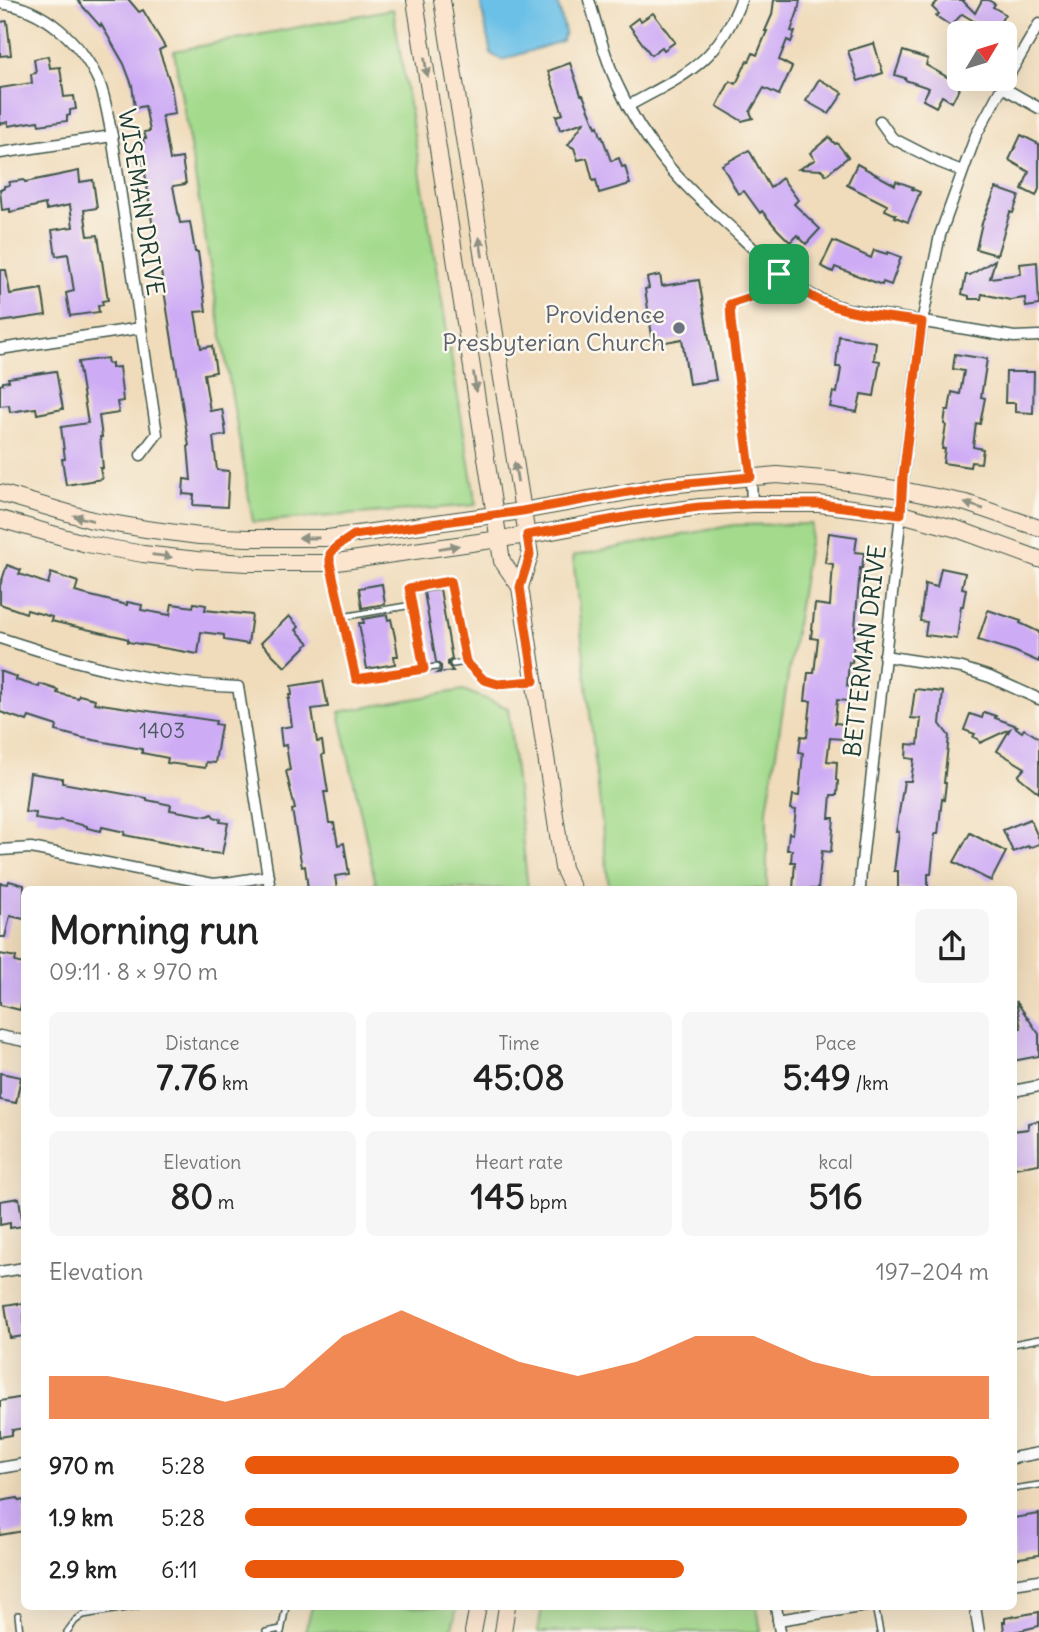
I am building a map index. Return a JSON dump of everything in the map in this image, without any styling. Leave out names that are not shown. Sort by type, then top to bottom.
[{"type":"main road","points":[[415,0],[502,561],[520,587]]},
{"type":"main road","points":[[442,0],[530,555],[520,587],[563,867],[572,886]]},
{"type":"main road","points":[[421,34],[447,29]]},
{"type":"main road","points":[[0,493],[92,520],[199,536],[328,538],[522,511],[667,485],[777,475],[902,490],[966,503],[1039,528]]},
{"type":"main road","points":[[0,519],[87,544],[143,554],[209,561],[330,563],[699,507],[819,504],[901,514],[957,529],[1039,559]]},
{"type":"main road","points":[[330,563],[330,554],[336,547],[354,535]]},
{"type":"main road","points":[[560,886],[563,867]]},
{"type":"main road","points":[[473,1632],[477,1610]]},
{"type":"main road","points":[[503,1632],[506,1610]]},
{"type":"street","points":[[589,0],[614,76],[646,136],[667,164],[779,274],[826,304],[1014,337],[1039,336]]},
{"type":"street","points":[[628,106],[684,75],[709,56],[733,21],[741,0]]},
{"type":"street","name":"WISEMAN DRIVE","points":[[0,3],[24,8],[46,19],[74,44],[87,60],[103,94],[112,135],[157,433],[141,456]]},
{"type":"street","name":"BETTERMAN DRIVE","points":[[1017,61],[1039,24]]},
{"type":"street","name":"BETTERMAN DRIVE","points":[[860,886],[922,322],[940,235],[976,135],[1000,91]]},
{"type":"street","points":[[1009,91],[1039,108]]},
{"type":"street","points":[[880,121],[892,138],[962,171]]},
{"type":"street","points":[[0,153],[112,135]]},
{"type":"street","points":[[0,349],[141,328]]},
{"type":"street","points":[[751,477],[752,504]]},
{"type":"street","points":[[0,638],[54,656],[124,674],[209,686],[237,687],[270,886]]},
{"type":"street","points":[[884,656],[962,668],[990,677],[1039,699]]},
{"type":"street","points":[[0,850],[31,848],[213,884],[269,876]]},
{"type":"street","points":[[0,1036],[21,1040]]},
{"type":"street","points":[[1017,1090],[1039,1086]]},
{"type":"street","points":[[0,1272],[21,1268]]},
{"type":"street","points":[[1017,1457],[1039,1453]]},
{"type":"street","points":[[0,1468],[21,1464]]},
{"type":"street","points":[[1017,1583],[1039,1580]]},
{"type":"street","points":[[779,1626],[846,1610]]},
{"type":"street","points":[[976,1610],[979,1632]]},
{"type":"lane","points":[[751,477],[730,304],[757,295],[779,274]]},
{"type":"lane","points":[[330,563],[356,679],[436,667]]},
{"type":"lane","points":[[424,669],[409,588],[450,581],[466,662],[484,680],[498,684],[534,681]]},
{"type":"lane","points":[[342,617],[412,605]]},
{"type":"lane","points":[[453,664],[466,662]]},
{"type":"lane","points":[[1017,1344],[1039,1339]]},
{"type":"lane","points":[[1017,1488],[1039,1485]]},
{"type":"lane","points":[[67,1632],[83,1615],[114,1610]]},
{"type":"lane","points":[[266,1632],[281,1631],[285,1610]]},
{"type":"lane","points":[[876,1610],[880,1632]]},
{"type":"lane","points":[[18,1615],[20,1632]]},
{"type":"green space","points":[[393,9],[476,505],[253,522],[174,51]]},
{"type":"green space","points":[[812,524],[767,810],[767,886],[609,886],[573,556],[734,525]]},
{"type":"green space","points":[[463,690],[508,708],[528,886],[376,886],[339,712]]},
{"type":"green space","points":[[311,1610],[456,1610],[451,1632],[305,1632]]},
{"type":"green space","points":[[542,1610],[757,1610],[761,1632],[538,1632]]},
{"type":"water","points":[[480,0],[557,0],[565,32],[562,41],[502,60],[491,54]]},
{"type":"building","points":[[77,0],[129,0],[139,12],[143,10],[165,47],[159,50],[171,85],[175,114],[162,116],[170,160],[182,158],[186,184],[173,186],[180,223],[190,222],[195,252],[198,252],[206,311],[195,312],[201,348],[212,346],[216,372],[204,374],[210,411],[222,409],[225,426],[226,435],[213,437],[217,470],[229,471],[227,507],[193,505],[194,495],[183,494],[184,479],[191,480],[189,446],[141,145],[144,144],[143,138],[146,138],[144,132],[150,131],[145,106],[135,108],[132,85],[124,64],[101,24],[100,26]]},
{"type":"building","points":[[774,0],[800,0],[791,31],[795,32],[791,42],[787,40],[779,60],[792,67],[779,95],[764,88],[750,112],[753,118],[742,121],[717,106],[730,81],[736,84],[747,61],[749,62],[753,53],[757,55],[772,15]]},
{"type":"building","points":[[939,0],[964,0],[975,13],[982,0],[988,0],[995,4],[993,7],[1005,14],[1001,21],[974,21],[962,14],[956,21],[947,21],[947,23],[936,16],[939,14],[932,7]]},
{"type":"building","points":[[653,13],[675,42],[651,55],[629,25],[638,18],[641,21]]},
{"type":"building","points":[[7,21],[11,55],[0,56],[0,22]]},
{"type":"building","points":[[874,43],[883,73],[858,81],[848,51]]},
{"type":"building","points":[[903,51],[928,59],[926,65],[947,77],[947,91],[958,91],[952,102],[942,96],[936,107],[923,100],[929,88],[895,75]]},
{"type":"building","points":[[48,56],[50,68],[60,67],[64,97],[74,96],[76,109],[70,110],[67,121],[39,125],[38,121],[8,126],[8,122],[0,124],[0,88],[32,83],[31,74],[36,73],[34,59]]},
{"type":"building","points":[[570,63],[581,95],[596,127],[598,126],[611,161],[619,158],[622,167],[625,166],[630,184],[599,193],[587,158],[578,160],[574,148],[568,145],[584,122],[560,130],[556,116],[563,114],[548,71]]},
{"type":"building","points":[[819,79],[843,93],[829,114],[806,101]]},
{"type":"building","points":[[1021,135],[1039,144],[1039,189],[1036,196],[1022,189],[1029,172],[1009,160]]},
{"type":"building","points":[[829,137],[848,157],[826,175],[823,170],[799,169],[815,160],[810,153]]},
{"type":"building","points":[[749,150],[770,188],[782,178],[798,200],[794,204],[820,229],[806,244],[797,235],[790,242],[762,211],[760,213],[744,191],[738,194],[722,165]]},
{"type":"building","points":[[857,164],[895,185],[896,181],[920,192],[908,222],[885,210],[887,205],[847,185]]},
{"type":"building","points":[[79,171],[80,182],[93,180],[97,208],[84,210],[88,236],[98,235],[108,300],[102,301],[103,305],[98,306],[99,312],[70,316],[66,293],[74,291],[68,254],[56,256],[52,230],[73,227],[70,205],[46,210],[45,204],[10,212],[10,209],[2,210],[0,189],[10,185],[9,182],[25,182]]},
{"type":"building","points":[[996,188],[1019,196],[1013,213],[1010,212],[997,255],[976,249],[982,223]]},
{"type":"building","points":[[833,241],[871,258],[874,250],[901,257],[891,285],[883,282],[882,285],[835,267],[833,272],[821,266]]},
{"type":"building","points":[[995,260],[990,278],[1021,274],[1020,264],[1037,262],[1039,305],[1026,307],[1025,298],[1010,300],[982,294],[981,299],[969,299],[969,296],[962,294],[966,275]]},
{"type":"building","points":[[0,270],[6,270],[10,294],[42,289],[46,315],[0,322]]},
{"type":"building","name":"Providence Presbyterian Church","points":[[660,275],[662,286],[699,280],[716,380],[689,384],[682,339],[661,343],[652,336],[645,289],[649,288],[647,278]]},
{"type":"building","points":[[839,336],[876,342],[874,360],[880,361],[874,396],[861,394],[857,412],[830,407],[833,392],[837,393],[841,369],[836,367]]},
{"type":"building","points":[[955,354],[987,359],[981,397],[985,398],[980,424],[976,423],[973,447],[983,449],[981,463],[971,462],[970,467],[943,463],[946,410],[949,410],[952,392],[960,394],[964,371],[953,369]]},
{"type":"building","points":[[107,358],[108,364],[112,363],[112,368],[119,367],[123,401],[117,402],[119,413],[99,416],[102,479],[66,485],[61,427],[88,423],[78,362]]},
{"type":"building","points":[[56,371],[63,409],[37,414],[36,408],[10,412],[9,405],[0,406],[0,385],[9,381],[8,378]]},
{"type":"building","points":[[1006,372],[1034,372],[1033,413],[1015,412],[1015,403],[1005,403]]},
{"type":"building","points":[[829,533],[857,537],[855,552],[864,553],[860,568],[852,663],[849,662],[847,686],[850,686],[848,701],[837,700],[835,723],[845,724],[843,739],[830,738],[827,761],[837,762],[838,781],[837,795],[831,795],[829,818],[834,818],[831,852],[822,851],[818,886],[793,886],[795,862],[791,862],[792,850],[787,850],[789,833],[793,834],[796,810],[791,809],[793,795],[799,796],[803,753],[799,752],[801,736],[807,737],[811,701],[805,701],[808,673],[814,673],[818,639],[811,638],[815,604],[830,606],[833,564],[825,563]]},
{"type":"building","points":[[7,565],[21,570],[19,574],[48,584],[51,573],[78,582],[75,592],[127,605],[127,602],[142,605],[141,610],[170,615],[172,604],[193,607],[194,603],[206,605],[205,610],[252,615],[248,644],[224,640],[224,635],[201,632],[198,654],[128,642],[128,639],[121,637],[51,621],[52,617],[27,610],[26,613],[0,604],[0,586]]},
{"type":"building","points":[[941,568],[965,573],[962,588],[966,589],[957,639],[925,635],[927,622],[920,621],[925,584],[937,587]]},
{"type":"building","points":[[382,584],[385,604],[362,608],[359,588]]},
{"type":"building","points":[[440,589],[452,659],[448,665],[453,671],[437,673],[441,666],[436,662],[424,592]]},
{"type":"building","points":[[988,610],[1021,621],[1020,623],[1039,632],[1039,662],[978,640]]},
{"type":"building","points":[[387,615],[388,620],[391,619],[398,656],[394,656],[395,664],[367,669],[359,623],[364,623],[363,619]]},
{"type":"building","points":[[289,616],[299,627],[296,630],[309,643],[285,667],[261,643]]},
{"type":"building","points":[[0,671],[17,677],[16,680],[58,690],[57,693],[95,699],[94,703],[216,721],[215,724],[221,725],[215,763],[206,762],[205,768],[167,763],[168,758],[142,753],[142,749],[56,731],[57,726],[29,717],[27,721],[0,712]]},
{"type":"building","points":[[323,681],[328,707],[312,709],[317,742],[322,741],[324,754],[328,792],[324,792],[329,823],[334,823],[338,845],[344,843],[349,874],[335,876],[337,886],[308,886],[305,866],[302,867],[292,810],[295,809],[286,771],[290,770],[286,745],[282,746],[280,728],[292,726],[288,699],[289,695],[292,695],[291,686]]},
{"type":"building","points":[[915,689],[943,692],[940,724],[949,736],[946,783],[928,886],[898,886],[898,871],[894,871],[899,832],[896,832],[904,781],[911,781],[914,759],[906,758],[907,744],[918,745],[921,719],[911,718]]},
{"type":"building","points":[[984,712],[1039,738],[1039,793],[1018,776],[1025,768],[997,751],[1010,729],[980,743],[973,737],[975,734],[964,730],[970,714],[982,718]]},
{"type":"building","points":[[30,773],[62,778],[62,783],[147,798],[171,805],[170,810],[208,816],[212,814],[221,819],[220,822],[228,823],[222,854],[124,835],[125,832],[102,827],[101,831],[60,820],[56,822],[35,819],[36,813],[25,812]]},
{"type":"building","points":[[1030,819],[1039,844],[1013,852],[1003,830]]},
{"type":"building","points":[[970,833],[1006,852],[991,881],[954,862]]},
{"type":"building","points":[[9,881],[24,885],[21,886],[21,918],[10,916],[5,937],[0,937],[0,883],[8,884]]},
{"type":"building","points":[[0,954],[16,957],[15,962],[21,963],[21,1004],[20,1010],[0,1005]]},
{"type":"building","points":[[1017,1002],[1039,1034],[1039,1056],[1017,1060],[1017,1028],[1021,1028]]},
{"type":"building","points":[[0,1073],[21,1077],[16,1103],[0,1100]]},
{"type":"building","points":[[1039,1121],[1039,1164],[1017,1168],[1017,1130],[1028,1129],[1028,1123]]},
{"type":"building","points":[[19,1198],[21,1226],[10,1228],[10,1223],[0,1225],[0,1201]]},
{"type":"building","points":[[21,1304],[21,1336],[10,1338],[5,1305]]},
{"type":"building","points":[[21,1398],[21,1428],[12,1430],[12,1435],[0,1437],[0,1401]]},
{"type":"building","points":[[18,1498],[21,1501],[21,1532],[0,1535],[0,1501]]},
{"type":"building","points":[[1039,1514],[1039,1555],[1017,1558],[1017,1517]]},
{"type":"building","points":[[1039,1612],[1039,1626],[1004,1632],[1005,1618]]},
{"type":"place","name":"Providence Presbyterian Church","points":[[679,328]]},
{"type":"route","points":[[779,274],[826,304],[922,322],[901,514],[819,504],[752,504],[699,507],[632,516],[527,535],[530,555],[520,587],[534,681],[498,684],[484,680],[466,662],[450,581],[409,588],[424,669],[356,679],[330,563],[330,554],[336,547],[354,535],[522,511],[667,485],[751,477],[730,304],[757,295],[779,274]]}]
